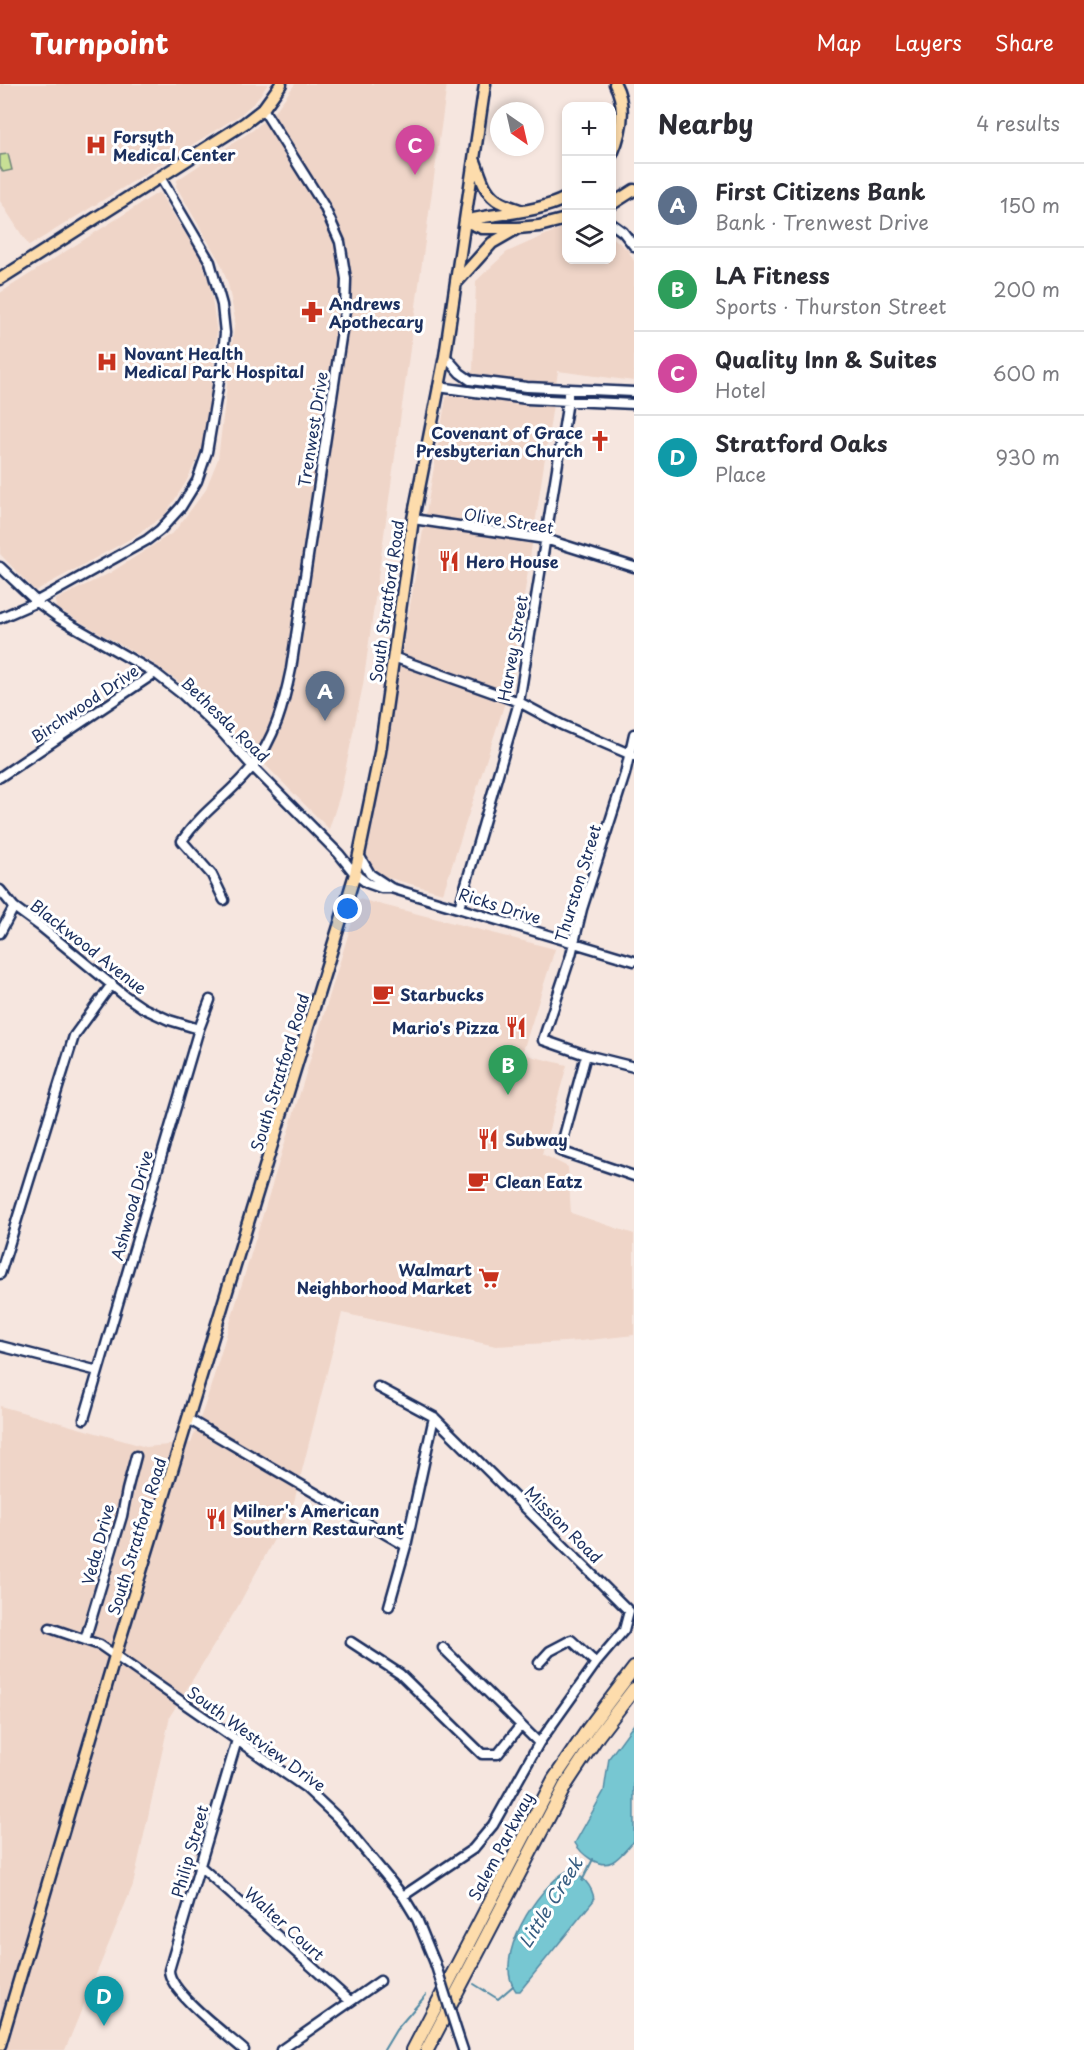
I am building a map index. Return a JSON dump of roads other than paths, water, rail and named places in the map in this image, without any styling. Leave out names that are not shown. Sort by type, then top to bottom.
[{"type":"highway","name":"Salem Parkway","points":[[413,2050],[554,1779],[634,1668]]},
{"type":"highway","name":"Salem Parkway","points":[[427,2050],[565,1786],[598,1736],[634,1689]]},
{"type":"main road","points":[[0,279],[245,123],[263,109],[281,84]]},
{"type":"main road","name":"South Stratford Road","points":[[0,2044],[115,1656],[355,874],[380,752],[413,519],[446,356],[485,84]]},
{"type":"main road","points":[[615,84],[621,102],[622,121],[616,144]]},
{"type":"main road","points":[[475,159],[486,190],[502,204],[523,212]]},
{"type":"main road","points":[[616,201],[634,190]]},
{"type":"main road","points":[[465,221],[537,209],[562,200]]},
{"type":"main road","points":[[465,221],[482,228],[518,228],[562,220]]},
{"type":"main road","points":[[457,282],[492,243],[518,228]]},
{"type":"street","name":"Trenwest Drive","points":[[224,900],[212,875],[182,841],[192,826],[253,767],[271,735],[284,703],[344,329],[346,279],[340,242],[324,206],[263,109]]},
{"type":"street","points":[[0,618],[37,602],[147,540],[160,530],[181,507],[192,490],[207,452],[222,363],[225,333],[222,305],[210,262],[159,177]]},
{"type":"street","points":[[616,227],[623,231],[634,246]]},
{"type":"street","points":[[446,356],[460,373],[470,380],[527,387],[634,392]]},
{"type":"street","points":[[438,387],[507,397],[634,404]]},
{"type":"street","name":"Harvey Street","points":[[459,908],[519,702],[568,401],[568,389]]},
{"type":"street","name":"Olive Street","points":[[413,519],[545,539],[634,567]]},
{"type":"street","name":"Bethesda Road","points":[[0,567],[37,602],[59,618],[155,674],[201,712],[285,797],[355,874]]},
{"type":"street","points":[[393,657],[519,702],[562,725],[631,755]]},
{"type":"street","name":"Birchwood Drive","points":[[0,777],[155,674]]},
{"type":"street","name":"Thurston Street","points":[[586,1055],[543,1040],[631,755],[634,734]]},
{"type":"street","name":"Ricks Drive","points":[[359,855],[370,874],[391,888]]},
{"type":"street","name":"Ricks Drive","points":[[355,874],[381,888],[391,888],[634,961]]},
{"type":"street","name":"Blackwood Avenue","points":[[0,891],[14,907],[143,1008],[199,1029]]},
{"type":"street","points":[[0,933],[14,907]]},
{"type":"street","points":[[0,1274],[74,1036],[112,984]]},
{"type":"street","name":"Ashwood Drive","points":[[84,1419],[199,1029],[210,1000]]},
{"type":"street","points":[[634,1067],[586,1055],[560,1151],[634,1176]]},
{"type":"street","points":[[0,1346],[98,1371]]},
{"type":"street","points":[[378,1387],[434,1417],[406,1546],[389,1606]]},
{"type":"street","name":"Mission Road","points":[[403,1896],[473,1849],[493,1825],[539,1743],[596,1663],[624,1630],[629,1611],[434,1417]]},
{"type":"street","points":[[188,1419],[406,1546]]},
{"type":"street","name":"Veda Drive","points":[[86,1640],[122,1516],[136,1456]]},
{"type":"street","name":"South Westview Drive","points":[[50,1628],[100,1645],[306,1788],[339,1819],[403,1896],[417,1919],[435,1963],[463,2050]]},
{"type":"street","points":[[539,1663],[550,1651],[571,1640],[596,1663]]},
{"type":"street","points":[[351,1642],[400,1674],[482,1754],[498,1754],[521,1725]]},
{"type":"street","points":[[443,1648],[539,1743]]},
{"type":"street","name":"Philip Street","points":[[237,1740],[169,1970],[169,1977],[178,1992],[244,2050]]},
{"type":"street","name":"Walter Court","points":[[201,1867],[350,2001]]},
{"type":"street","points":[[281,2050],[380,1981]]},
{"type":"water","points":[[634,1724],[634,1841],[615,1860],[602,1864],[586,1856],[575,1843],[604,1791],[609,1758]]},
{"type":"water","points":[[567,1871],[577,1874],[585,1881],[594,1900],[520,1991],[516,1991],[510,1977],[509,1961],[521,1925],[543,1892],[555,1879]]},
{"type":"waterway","name":"Little Creek","points":[[582,1881],[593,1859]]},
{"type":"waterway","name":"Little Creek","points":[[474,1984],[498,1999],[513,1986]]},
{"type":"waterway","name":"Little Creek","points":[[384,2050],[396,2030],[426,1995]]},
{"type":"place","name":"Forsyth Medical Center","points":[[96,145]]},
{"type":"place","name":"Quality Inn & Suites","points":[[415,175]]},
{"type":"place","name":"Andrews Apothecary","points":[[312,312]]},
{"type":"place","name":"Novant Health Medical Park Hospital","points":[[107,362]]},
{"type":"place","name":"Covenant of Grace Presbyterian Church","points":[[600,441]]},
{"type":"place","name":"Hero House","points":[[449,561]]},
{"type":"place","name":"First Citizens Bank","points":[[325,721]]},
{"type":"place","name":"Starbucks","points":[[383,994]]},
{"type":"place","name":"Mario's Pizza","points":[[516,1027]]},
{"type":"place","name":"LA Fitness","points":[[508,1095]]},
{"type":"place","name":"Subway","points":[[488,1139]]},
{"type":"place","name":"Clean Eatz","points":[[478,1181]]},
{"type":"place","name":"Walmart Neighborhood Market","points":[[489,1278]]},
{"type":"place","name":"Milner's American Southern Restaurant","points":[[216,1519]]},
{"type":"place","name":"Stratford Oaks","points":[[104,2026]]}]
